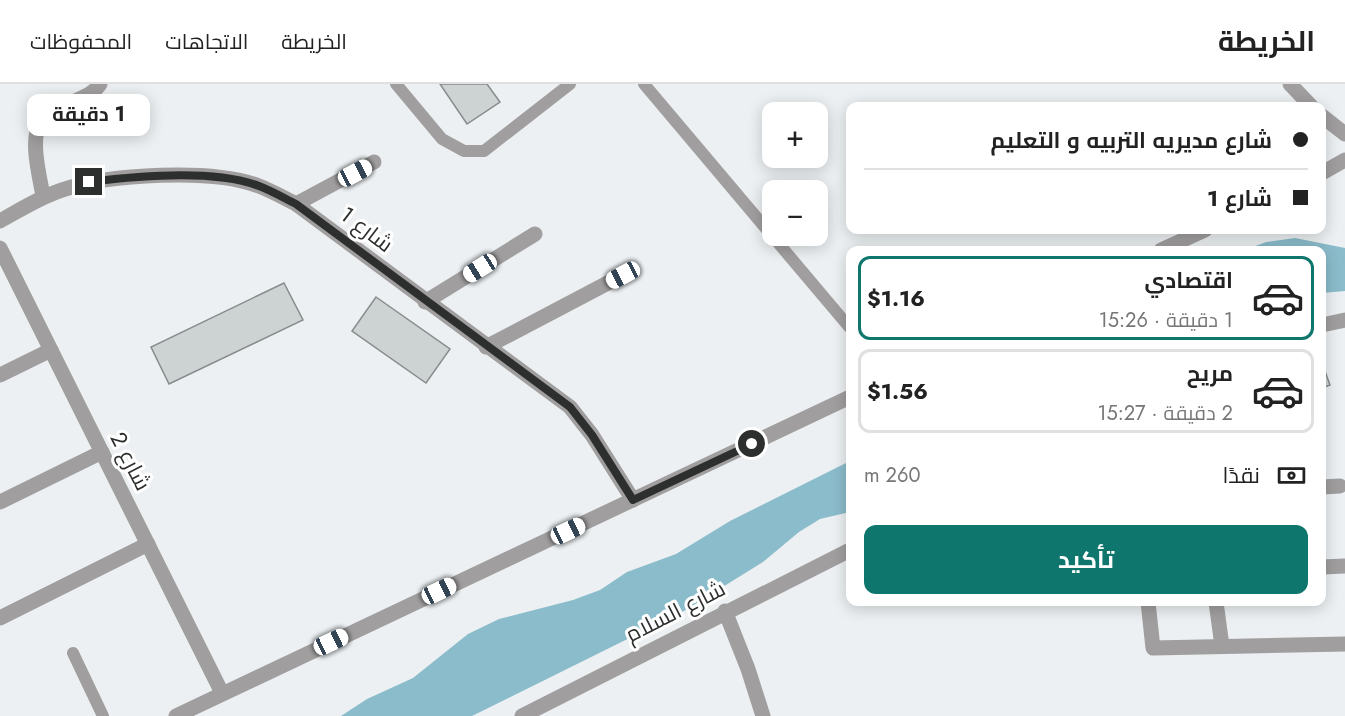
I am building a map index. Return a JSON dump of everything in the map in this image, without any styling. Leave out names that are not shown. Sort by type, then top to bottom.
[{"type":"street","points":[[44,196],[37,163],[36,136],[40,123],[48,115],[93,92],[100,84]]},
{"type":"street","points":[[1290,84],[1307,102]]},
{"type":"street","points":[[1326,119],[1345,134]]},
{"type":"street","points":[[1326,171],[1345,160]]},
{"type":"street","points":[[296,204],[374,162]]},
{"type":"street","name":"شارع 1","points":[[0,221],[44,196],[89,182],[121,178],[189,177],[226,179],[257,186],[296,204],[425,302],[570,407],[592,435],[633,500]]},
{"type":"street","points":[[425,302],[535,234]]},
{"type":"street","points":[[1170,246],[1196,234]]},
{"type":"street","name":"شارع 2","points":[[0,248],[222,693]]},
{"type":"street","points":[[486,347],[623,275]]},
{"type":"street","points":[[1326,324],[1345,320]]},
{"type":"street","points":[[0,375],[51,350]]},
{"type":"street","points":[[176,716],[846,399]]},
{"type":"street","points":[[0,502],[102,452]]},
{"type":"street","points":[[1326,487],[1340,486]]},
{"type":"street","points":[[0,618],[148,544]]},
{"type":"street","name":"شارع السلام","points":[[522,716],[846,551]]},
{"type":"street","points":[[1326,567],[1345,566]]},
{"type":"street","points":[[1148,606],[1153,648],[1345,644]]},
{"type":"street","points":[[1217,606],[1222,646]]},
{"type":"street","points":[[725,611],[763,716]]},
{"type":"lane","points":[[396,84],[442,139],[464,151],[484,151],[570,84]]},
{"type":"lane","points":[[644,84],[846,323]]},
{"type":"lane","points":[[73,653],[103,716]]},
{"type":"water","points":[[1295,238],[1345,248],[1345,291],[1326,293],[1326,246],[1256,246],[1266,242]]},
{"type":"water","points":[[846,463],[846,513],[820,519],[799,532],[763,562],[684,611],[472,716],[341,716],[367,699],[413,678],[468,634],[499,619],[573,600],[600,590],[627,572],[676,554],[730,521]]},
{"type":"building","points":[[440,84],[487,84],[500,102],[467,124]]},
{"type":"building","points":[[284,283],[303,320],[169,384],[151,347]]},
{"type":"building","points":[[376,297],[450,349],[426,383],[352,331]]},
{"type":"building","points":[[1326,374],[1330,385],[1326,386]]},
{"type":"route","points":[[89,182],[156,176],[226,179],[257,186],[296,204],[425,302],[570,407],[592,435],[633,500],[752,444]]}]
